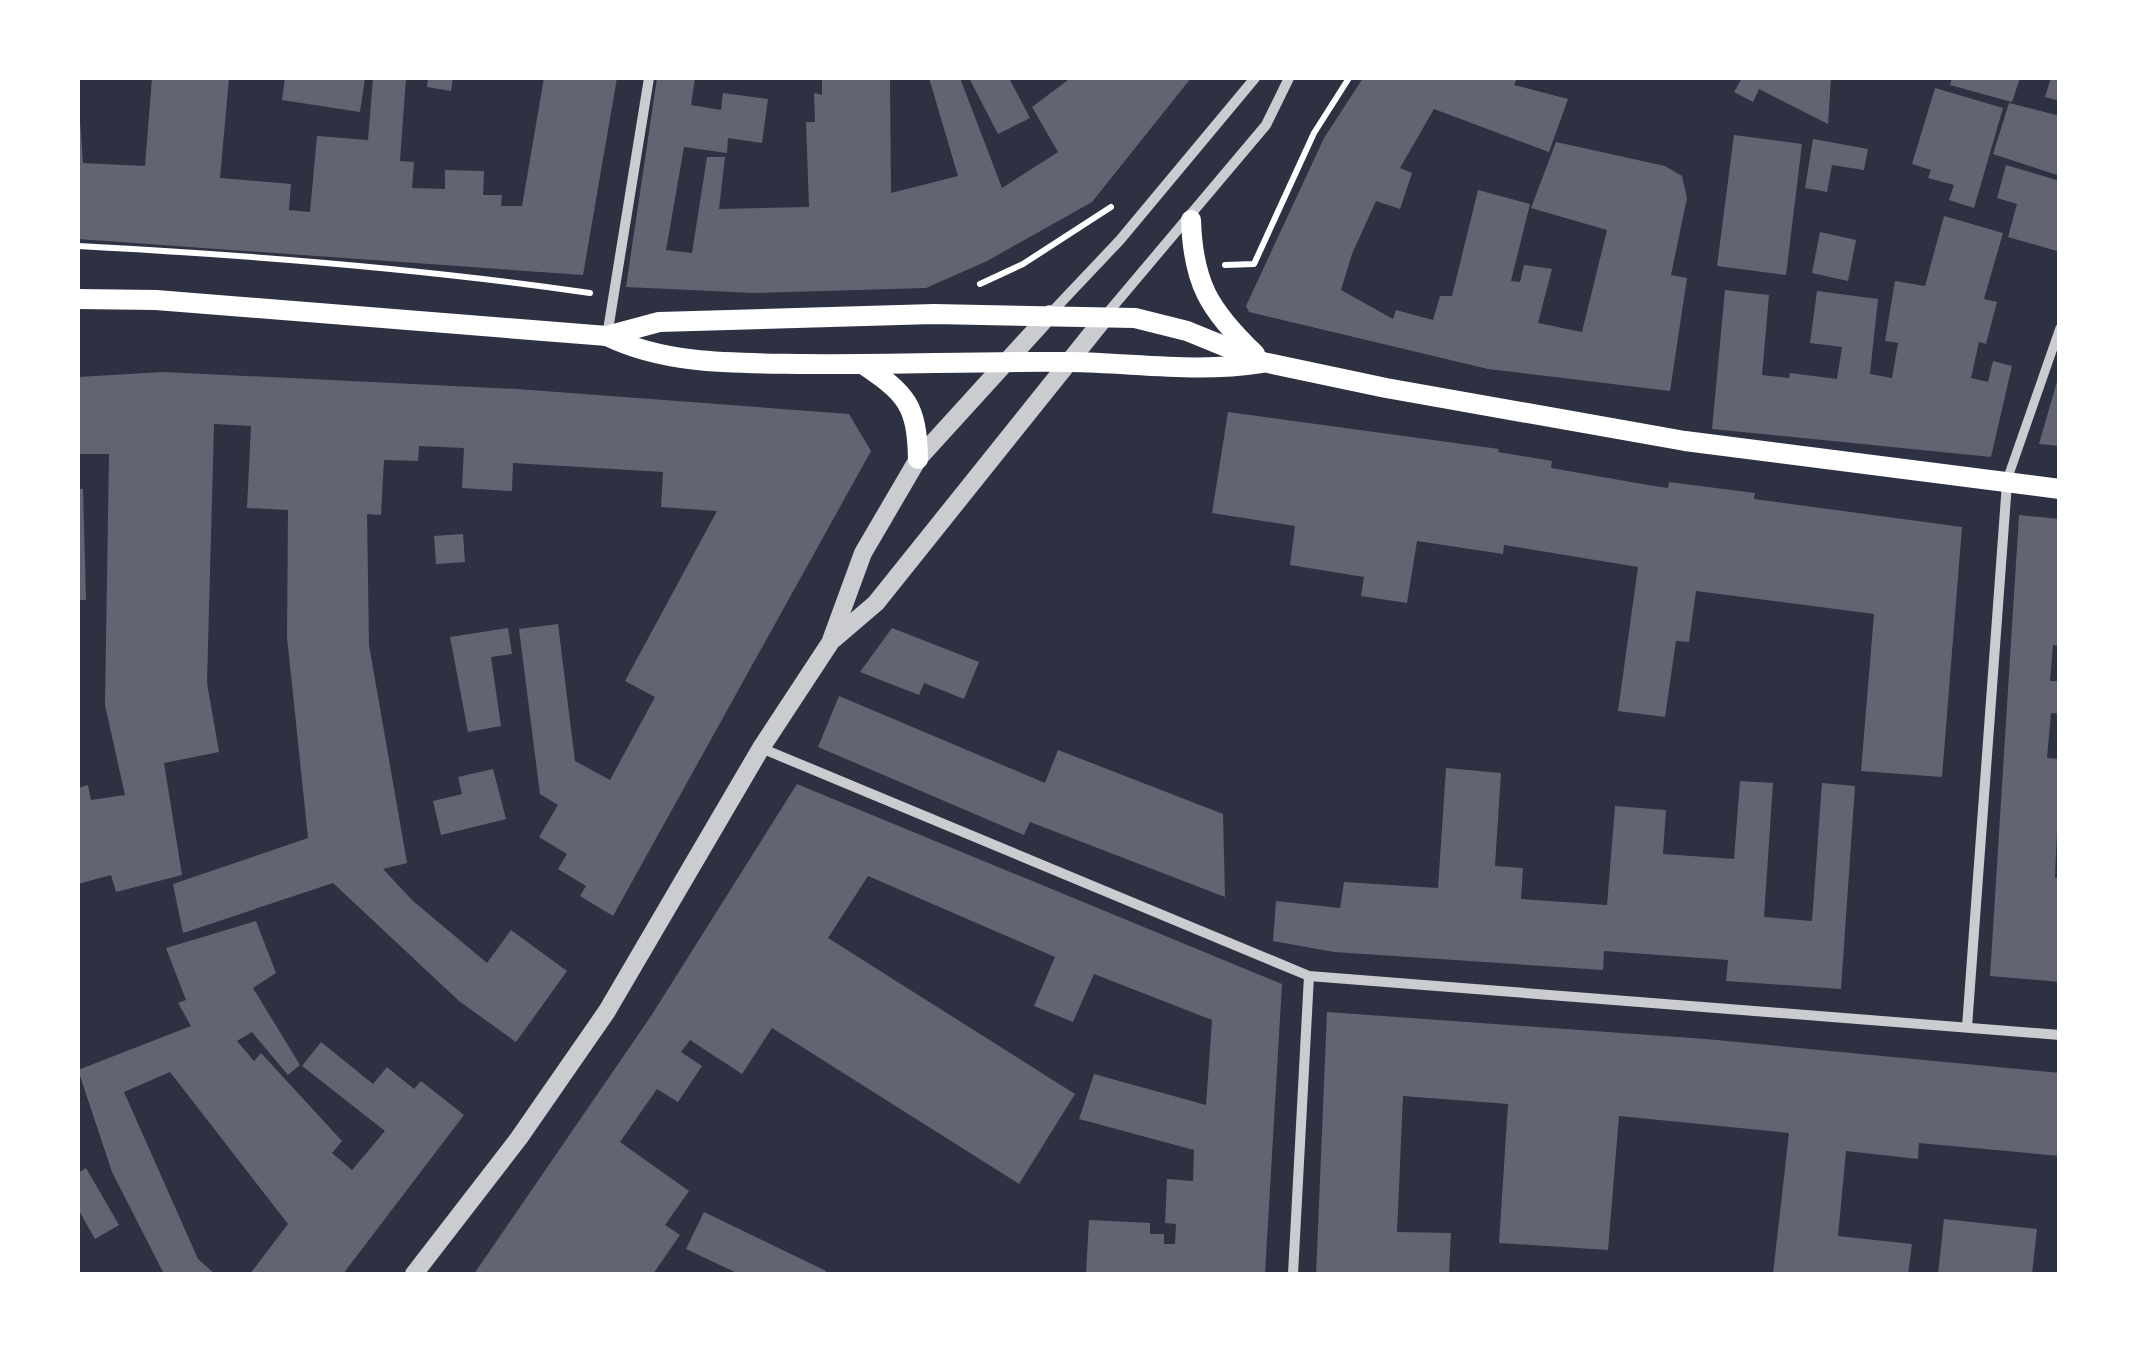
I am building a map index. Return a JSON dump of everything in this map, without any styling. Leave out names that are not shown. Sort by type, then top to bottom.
[{"type":"main road","points":[[1190,220],[1195,274],[1206,297],[1230,331],[1263,362]]},
{"type":"main road","points":[[78,299],[194,302],[607,336],[668,357],[864,364],[1070,362],[1200,370],[1263,362]]},
{"type":"main road","points":[[607,336],[659,322],[1050,314],[1104,317],[1162,324],[1263,362],[1685,441],[2060,489]]},
{"type":"main road","points":[[864,364],[898,388],[911,406],[918,459]]},
{"type":"street","points":[[607,336],[649,78]]},
{"type":"street","points":[[414,1274],[519,1138],[607,1011],[761,748],[830,643],[863,552],[918,459],[1120,240],[1255,78]]},
{"type":"street","points":[[830,643],[876,603],[1104,317],[1190,220],[1266,125],[1289,78]]},
{"type":"street","points":[[1968,1027],[2007,483],[2060,328]]},
{"type":"street","points":[[761,748],[1309,976],[2060,1036]]},
{"type":"street","points":[[1292,1274],[1309,976]]},
{"type":"path","points":[[1216,266],[1254,264],[1314,133],[1349,78]]},
{"type":"path","points":[[975,287],[1096,220],[1124,196]]},
{"type":"path","points":[[78,246],[249,255],[460,274],[612,296]]},
{"type":"building","points":[[152,78],[229,78],[220,178],[291,184],[289,210],[310,212],[317,136],[368,140],[373,78],[406,78],[400,161],[414,162],[412,188],[445,189],[445,170],[484,171],[483,195],[502,195],[501,206],[522,206],[544,78],[617,78],[583,275],[78,239],[78,92],[83,163],[145,166]]},
{"type":"building","points":[[285,78],[365,78],[360,112],[282,100]]},
{"type":"building","points":[[428,78],[453,78],[451,91],[427,87]]},
{"type":"building","points":[[657,78],[695,78],[691,105],[721,110],[723,93],[768,99],[762,143],[728,138],[727,153],[684,147],[666,250],[692,253],[707,157],[725,157],[719,209],[809,207],[806,122],[815,122],[814,93],[822,95],[822,78],[890,78],[891,193],[958,176],[929,78],[960,78],[1002,188],[1058,152],[1032,107],[1068,80],[1065,78],[1191,78],[1092,202],[987,261],[926,288],[754,293],[626,287]]},
{"type":"building","points":[[969,78],[1009,78],[1030,118],[998,134]]},
{"type":"building","points":[[1363,78],[1517,78],[1514,85],[1568,99],[1549,152],[1434,109],[1400,168],[1412,173],[1400,209],[1376,201],[1341,290],[1393,319],[1396,310],[1433,320],[1440,296],[1452,296],[1478,190],[1530,204],[1511,281],[1520,282],[1524,265],[1552,269],[1538,323],[1582,332],[1607,230],[1531,208],[1556,142],[1665,166],[1682,176],[1687,198],[1671,275],[1687,278],[1670,391],[1488,369],[1249,312],[1246,306],[1324,138]]},
{"type":"building","points":[[1742,78],[1831,78],[1828,124],[1759,89],[1753,102],[1734,92]]},
{"type":"building","points":[[1952,78],[2020,78],[2012,102],[1950,85]]},
{"type":"building","points":[[2051,78],[2060,78],[2060,101],[2045,97]]},
{"type":"building","points":[[1935,88],[2003,108],[1974,208],[1949,200],[1954,185],[1928,178],[1931,170],[1912,164]]},
{"type":"building","points":[[2009,103],[2060,116],[2060,176],[1993,154]]},
{"type":"building","points":[[1734,135],[1802,144],[1786,275],[1717,266]]},
{"type":"building","points":[[1813,139],[1868,149],[1864,170],[1832,165],[1827,192],[1805,188]]},
{"type":"building","points":[[2006,165],[2060,181],[2057,251],[2008,237],[2017,204],[1997,198]]},
{"type":"building","points":[[1944,216],[2003,233],[1984,299],[1997,302],[1986,344],[1979,342],[1971,378],[1988,382],[1993,361],[2012,366],[1991,457],[1712,429],[1725,290],[1769,295],[1762,375],[1789,378],[1790,373],[1837,379],[1842,347],[1810,343],[1817,291],[1878,299],[1870,374],[1892,378],[1898,343],[1885,341],[1895,281],[1925,286]]},
{"type":"building","points":[[1820,232],[1856,240],[1848,281],[1812,273]]},
{"type":"building","points":[[163,372],[517,389],[849,414],[871,451],[613,916],[580,896],[586,886],[558,869],[567,854],[539,837],[558,805],[540,794],[519,629],[558,624],[575,761],[610,780],[655,697],[625,681],[717,511],[661,507],[663,472],[513,463],[512,491],[462,488],[464,448],[419,446],[418,461],[384,460],[381,515],[367,514],[369,645],[407,863],[383,869],[413,901],[487,963],[511,930],[567,971],[516,1042],[459,1001],[333,883],[183,933],[173,884],[308,838],[287,637],[288,510],[247,508],[251,426],[214,424],[207,683],[219,752],[164,763],[182,875],[116,892],[111,875],[78,884],[78,788],[88,785],[91,800],[125,795],[105,705],[109,454],[78,454],[78,377]]},
{"type":"building","points":[[2058,378],[2060,446],[2039,444]]},
{"type":"building","points":[[1228,412],[1499,449],[1498,452],[1552,461],[1551,468],[1648,485],[1668,488],[1669,482],[1755,493],[1754,499],[1962,527],[1942,777],[1861,771],[1874,614],[1696,591],[1689,642],[1676,641],[1665,717],[1618,711],[1638,567],[1504,545],[1503,554],[1417,541],[1407,603],[1361,596],[1364,577],[1290,565],[1295,526],[1212,513]]},
{"type":"building","points":[[78,489],[83,489],[86,600],[78,600]]},
{"type":"building","points":[[2019,515],[2060,519],[2060,646],[2053,645],[2050,681],[2060,681],[2060,714],[2051,713],[2047,758],[2060,759],[2055,878],[2060,878],[2060,982],[1990,976]]},
{"type":"building","points":[[463,534],[465,562],[436,564],[434,536]]},
{"type":"building","points":[[508,628],[512,654],[491,657],[501,726],[468,732],[450,637]]},
{"type":"building","points":[[892,628],[979,662],[964,699],[924,683],[919,695],[860,672]]},
{"type":"building","points":[[839,696],[1045,783],[1058,750],[1223,814],[1225,897],[1030,822],[1024,835],[818,747]]},
{"type":"building","points":[[1446,768],[1501,773],[1495,866],[1523,868],[1521,899],[1607,905],[1615,806],[1666,810],[1663,854],[1734,859],[1740,781],[1773,783],[1764,917],[1812,921],[1822,783],[1855,786],[1841,989],[1726,981],[1728,960],[1604,951],[1603,970],[1334,952],[1273,941],[1276,901],[1340,908],[1344,882],[1438,888]]},
{"type":"building","points":[[493,769],[506,819],[441,835],[433,801],[462,794],[458,777]]},
{"type":"building","points":[[797,784],[1282,984],[1265,1274],[1086,1274],[1089,1220],[1150,1223],[1150,1234],[1164,1234],[1164,1244],[1175,1244],[1176,1224],[1165,1223],[1167,1179],[1193,1181],[1194,1150],[1079,1119],[1094,1074],[1206,1105],[1212,1020],[1094,974],[1073,1022],[1034,1006],[1055,957],[868,876],[828,938],[1075,1094],[1019,1184],[772,1028],[742,1074],[690,1040],[681,1052],[702,1066],[678,1102],[657,1089],[620,1142],[689,1191],[665,1225],[680,1235],[653,1274],[474,1274],[651,1016]]},
{"type":"building","points":[[256,921],[276,973],[253,988],[300,1065],[288,1075],[252,1032],[237,1041],[254,1061],[261,1053],[342,1141],[332,1153],[352,1170],[385,1131],[302,1066],[321,1042],[373,1084],[387,1067],[414,1089],[421,1081],[464,1115],[343,1274],[250,1274],[288,1224],[170,1072],[124,1092],[198,1259],[215,1274],[164,1274],[112,1172],[78,1070],[191,1026],[178,1003],[186,1000],[166,948]]},
{"type":"building","points":[[1327,1012],[1706,1039],[2060,1073],[2060,1156],[1919,1143],[1918,1159],[1846,1151],[1838,1236],[1912,1244],[1908,1274],[1773,1274],[1789,1133],[1619,1116],[1608,1250],[1499,1243],[1508,1104],[1403,1096],[1397,1232],[1451,1233],[1449,1274],[1316,1274]]},
{"type":"building","points":[[86,1168],[119,1225],[95,1239],[78,1209],[78,1173]]},
{"type":"building","points":[[704,1212],[826,1271],[739,1274],[686,1249]]},
{"type":"building","points":[[1944,1219],[2037,1229],[2032,1274],[1938,1274]]}]
